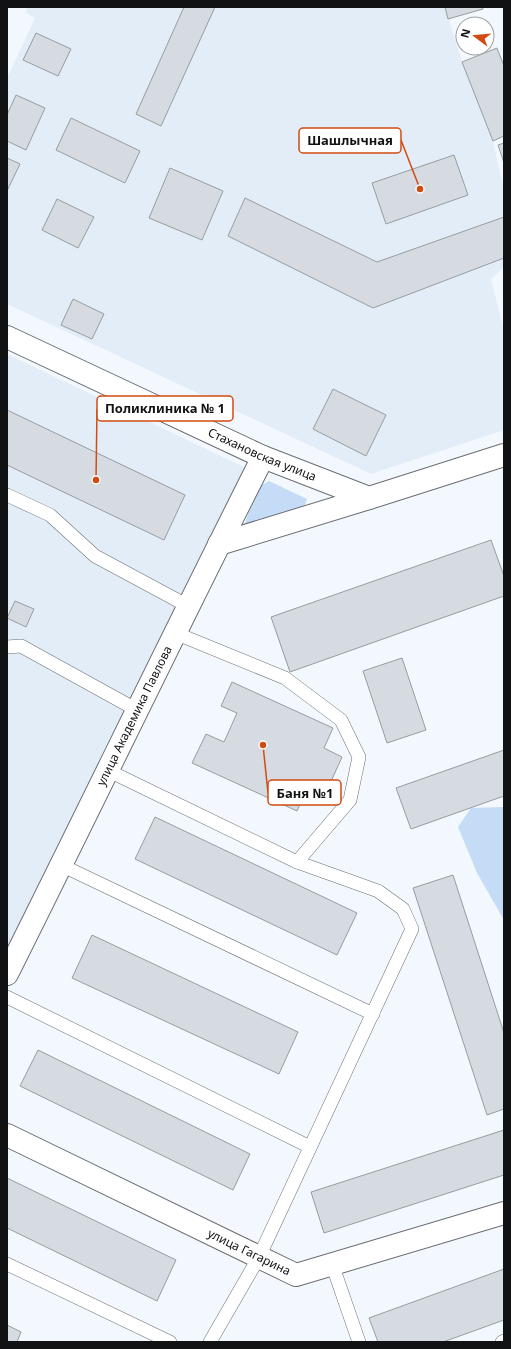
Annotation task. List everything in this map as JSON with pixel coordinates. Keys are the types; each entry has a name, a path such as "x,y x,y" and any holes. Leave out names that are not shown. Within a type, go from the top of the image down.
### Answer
{"street":[{"name":"Стахановская улица","path":"7,337 263,457 369,498"},
{"path":"218,544 504,456"},
{"name":"улица Академика Павлова","path":"7,974 109,771 218,544 263,457"},
{"name":"улица Гагарина","path":"7,1135 296,1275 504,1213"}],"lane":[{"path":"7,495 50,515 95,556 188,606"},
{"path":"175,633 285,678 341,720 359,757 350,800 297,862"},
{"path":"7,647 22,646 138,710"},
{"path":"109,771 297,862 378,890 403,909 412,929 259,1257 210,1342"},
{"path":"61,865 373,1014"},
{"path":"7,997 310,1147"},
{"path":"7,1264 170,1342"},
{"path":"332,1264 359,1342"}],"shaded area":[{"path":"27,7 445,7 455,39 455,56 460,56 493,141 504,191 504,267 491,279 504,330 504,430 371,474 7,304 7,78 35,18 26,13"},
{"path":"7,354 246,468 7,951"},
{"path":"269,481 307,499 302,513 255,526 245,524 256,488"},
{"path":"504,807 504,920 477,873 458,827 471,808"}],"building":[{"path":"184,7 215,7 161,126 136,114"},
{"path":"445,7 482,7 483,9 455,16 448,19"},
{"path":"36,33 71,49 58,76 23,60"},
{"path":"497,48 504,66 504,136 493,141 462,62 477,56 495,56 495,49"},
{"path":"16,95 45,108 26,150 7,141 7,115"},
{"path":"71,118 140,151 125,183 56,150"},
{"path":"504,143 504,163 498,145"},
{"path":"454,155 468,195 386,224 372,183"},
{"path":"7,158 20,164 7,191"},
{"path":"170,168 223,191 202,240 149,218"},
{"path":"245,198 377,262 504,217 504,258 373,308 228,236"},
{"path":"57,199 94,217 78,248 42,230"},
{"path":"73,299 104,314 92,339 61,325"},
{"path":"333,389 386,415 366,456 313,429"},
{"path":"7,410 185,495 164,540 7,465"},
{"path":"491,540 504,576 504,596 290,672 271,617"},
{"path":"15,601 34,609 26,627 7,618"},
{"path":"402,658 426,730 387,743 363,671"},
{"path":"232,682 333,728 324,748 342,757 324,797 307,789 297,811 192,763 206,734 224,742 237,713 221,706"},
{"path":"504,750 504,796 411,829 396,788"},
{"path":"155,817 357,913 337,955 135,859"},
{"path":"453,875 504,1033 504,1109 487,1115 413,888"},
{"path":"92,935 298,1032 279,1074 72,978"},
{"path":"38,1050 250,1154 233,1190 20,1086"},
{"path":"504,1130 504,1175 324,1233 311,1192"},
{"path":"7,1178 176,1260 157,1301 7,1228"},
{"path":"504,1269 504,1320 443,1342 378,1342 369,1318"},
{"path":"7,1325 21,1332 17,1342 7,1342"}],"place":[{"name":"Шашлычная","path":"420,189"},
{"name":"Поликлиника № 1","path":"96,480"},
{"name":"Баня №1","path":"263,745"}]}
